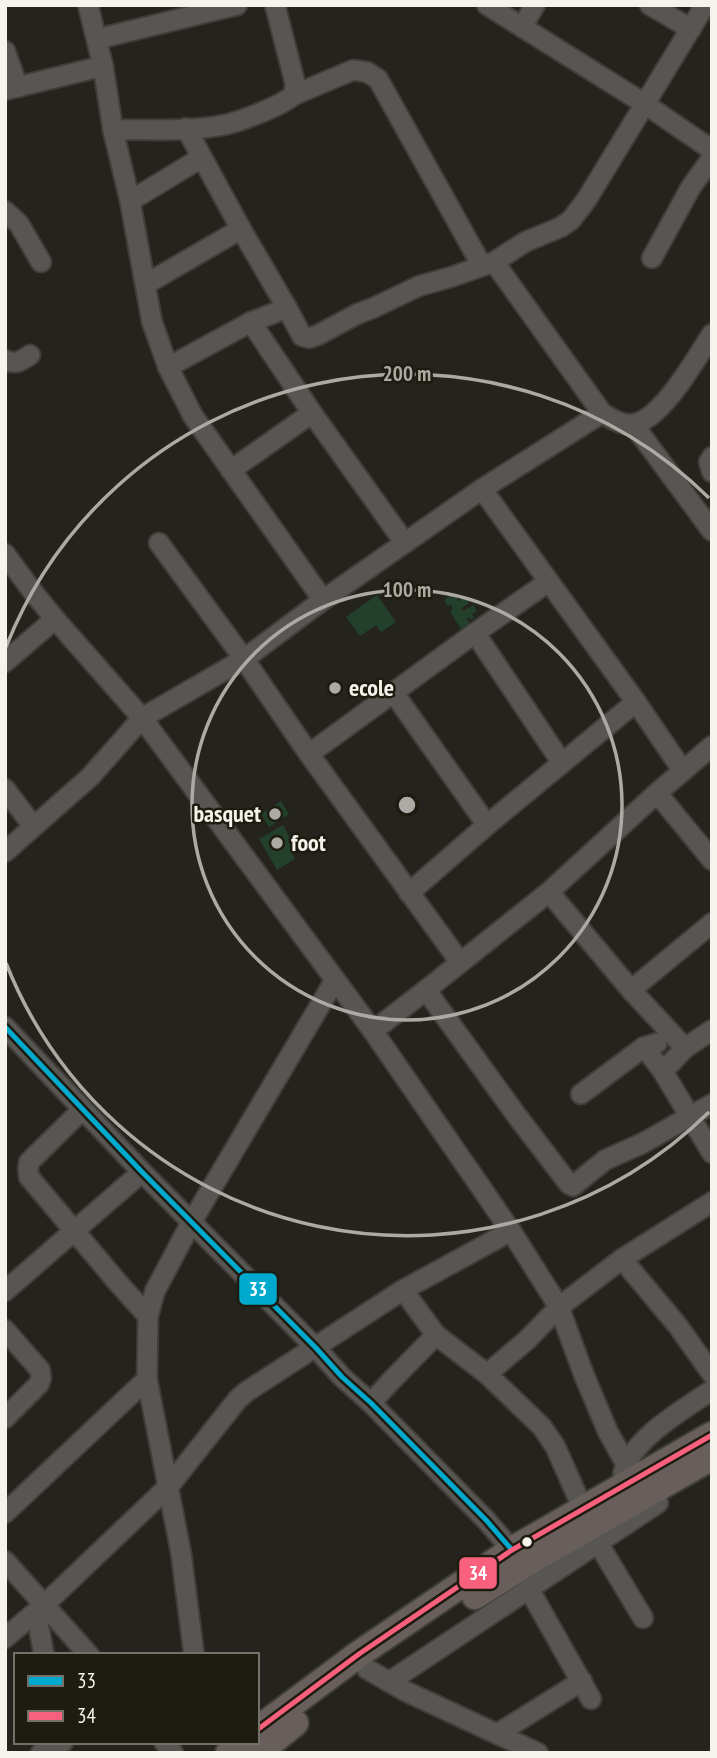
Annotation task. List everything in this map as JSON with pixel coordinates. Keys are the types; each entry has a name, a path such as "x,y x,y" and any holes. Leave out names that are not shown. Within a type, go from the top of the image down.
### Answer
{"highway":[{"path":"259,1729 359,1654 512,1550 583,1509 623,1476 712,1435"},
{"path":"258,1753 323,1701 378,1676 461,1604 537,1557 712,1457"}],"street":[{"path":"88,5 103,66 113,130 130,201 152,321 168,367 192,416 323,600"},
{"path":"97,39 237,5"},
{"path":"275,5 295,83 294,95"},
{"path":"487,5 645,104 712,150"},
{"path":"522,27 535,5"},
{"path":"650,5 691,29"},
{"path":"186,128 302,336 309,338 406,291 488,264 525,242 550,233 571,220 587,199 705,5"},
{"path":"5,51 11,89 103,66"},
{"path":"113,130 219,126 275,107 294,95 353,70 367,72 378,79 488,264 602,413 615,421 633,424 650,416 669,398 712,334"},
{"path":"130,201 201,158"},
{"path":"652,258 691,187 712,158"},
{"path":"5,211 19,224 41,262"},
{"path":"146,284 241,229"},
{"path":"168,367 251,322 287,308"},
{"path":"251,322 405,543"},
{"path":"5,360 11,363 19,362 30,355"},
{"path":"231,470 312,413"},
{"path":"5,852 90,777 142,718 244,659 482,489 602,413"},
{"path":"633,424 712,531"},
{"path":"712,457 709,462 712,472"},
{"path":"482,489 683,771"},
{"path":"159,543 460,962"},
{"path":"5,554 33,593 142,718 373,1031 511,1231 559,1307 623,1476"},
{"path":"309,754 548,582"},
{"path":"5,662 55,619"},
{"path":"475,633 562,763"},
{"path":"393,692 487,825"},
{"path":"409,893 636,702"},
{"path":"373,1031 549,892 712,746"},
{"path":"5,789 33,826"},
{"path":"657,793 712,860"},
{"path":"549,892 631,990 680,1043"},
{"path":"631,990 712,923"},
{"path":"194,1653 181,1553 147,1379 148,1315 155,1291 191,1223 335,980"},
{"path":"426,990 517,1116 573,1186 606,1160 628,1151 712,1104"},
{"path":"5,1027 191,1223 486,1520 512,1550"},
{"path":"580,1094 644,1047 680,1043 712,1030"},
{"path":"662,1070 671,1063 680,1043"},
{"path":"644,1047 662,1070 712,1153"},
{"path":"82,1110 29,1162 29,1177 148,1315"},
{"path":"5,1291 142,1172"},
{"path":"487,1374 527,1340 559,1307 622,1259 712,1202"},
{"path":"5,1638 169,1486 246,1392 403,1290 511,1231"},
{"path":"622,1259 678,1326 712,1374"},
{"path":"403,1290 436,1335 487,1374 542,1427 555,1446 583,1509"},
{"path":"5,1330 40,1370 41,1378 39,1384 5,1418"},
{"path":"371,1403 436,1335"},
{"path":"5,1513 147,1379"},
{"path":"623,1476 649,1435 669,1418 712,1390"},
{"path":"378,1676 529,1589 657,1503"},
{"path":"598,1543 643,1618"},
{"path":"5,1561 40,1608 87,1653"},
{"path":"497,1734 587,1690 529,1589"},
{"path":"40,1608 44,1653"},
{"path":"378,1676 538,1753"},
{"path":"41,1753 62,1745"}],"green space":[{"path":"454,593 458,601 466,597 469,603 462,608 463,611 473,605 477,611 472,614 474,618 467,619 471,626 462,631 450,611 453,609 451,604 448,606 444,600"},
{"path":"377,595 396,622 381,632 376,625 360,636 346,617"},
{"name":"basquet","path":"281,801 289,814 269,827 261,814"},
{"name":"foot","path":"283,825 295,848 291,851 295,859 277,870 259,839"}],"transit line":[{"name":"33","path":"5,1027 142,1172 486,1520 512,1550"},
{"name":"34","path":"259,1729 359,1654 512,1550 712,1435"}],"place":[{"name":"ecole","path":"335,688"},
{"name":"basquet","path":"275,814"},
{"name":"foot","path":"277,843"}]}
